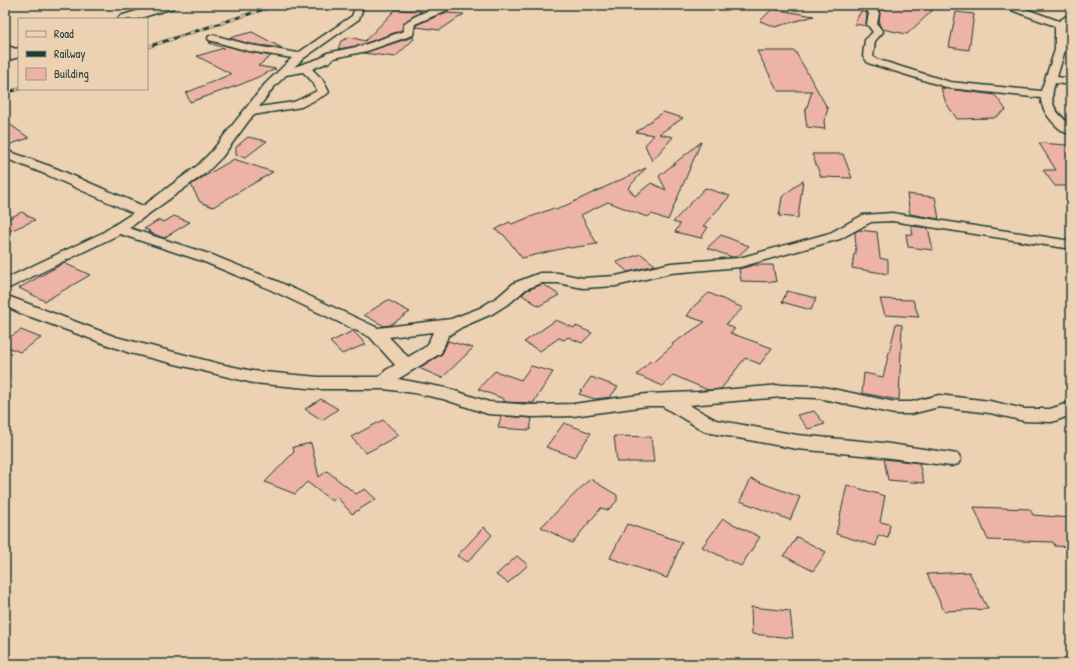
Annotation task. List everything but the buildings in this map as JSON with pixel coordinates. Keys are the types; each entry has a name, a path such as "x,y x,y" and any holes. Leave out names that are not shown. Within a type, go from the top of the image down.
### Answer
{"main road":[{"path":"127,18 169,5"}],"street":[{"path":"133,5 149,11"},
{"path":"5,285 89,245 118,229 144,212 202,169 217,154 248,112 282,73 302,62 356,17 359,7 362,5"},
{"path":"866,5 874,13 872,24 878,32 870,40 868,56 872,61 949,85 1045,95"},
{"path":"1006,5 1060,25"},
{"path":"213,38 302,62 323,61 331,55 363,49 409,33 412,22 449,6"},
{"path":"1071,16 1060,25 1058,33 1060,49 1045,95 1049,110 1060,122 1071,130"},
{"path":"248,112 296,106 323,92 318,81 302,62"},
{"path":"1050,79 1071,82"},
{"path":"5,154 50,171 144,212"},
{"path":"384,383 392,374 435,349 440,333 456,323 486,312 505,299 520,286 540,278 558,278 583,283 616,281 671,268 740,262 801,244 835,236 868,218 892,217 1071,245"},
{"path":"118,229 207,258 273,285 376,333 406,366"},
{"path":"5,300 26,310 116,343 220,370 253,377 318,382 384,383 414,387 446,394 488,408 533,411 573,410 647,400 698,398 782,391 818,392 895,408 911,408 939,401 990,407 1024,415 1052,416 1071,408"},
{"path":"376,333 456,323"},
{"path":"665,399 711,426 797,442 883,450 951,459"}],"railway":[{"path":"148,47 277,5"},
{"path":"5,93 18,89"}]}
